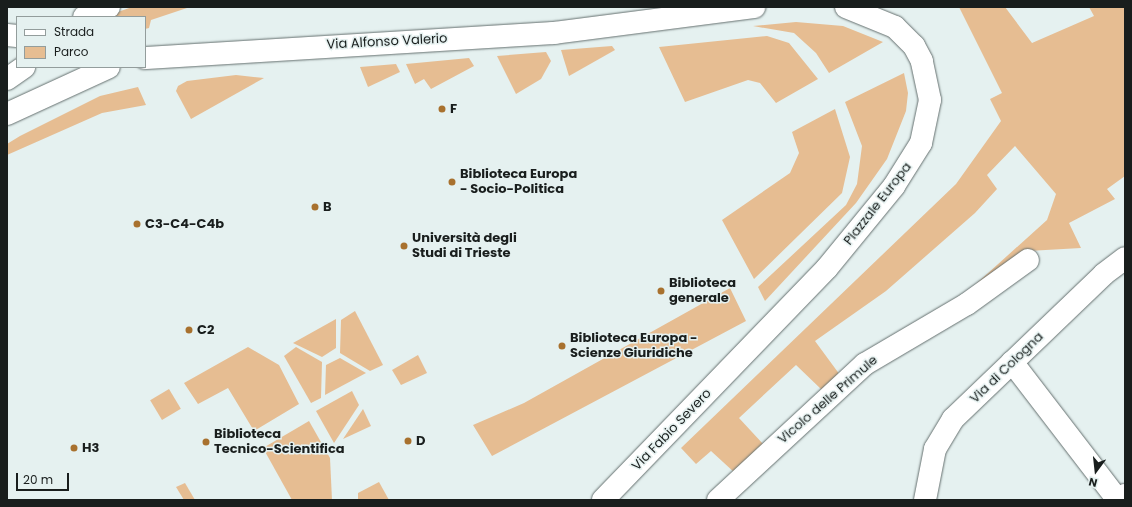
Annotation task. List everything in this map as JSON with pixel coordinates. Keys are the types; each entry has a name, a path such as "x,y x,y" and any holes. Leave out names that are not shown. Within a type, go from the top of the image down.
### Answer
{"main road":[{"path":"86,16 109,7"},
{"name":"Via Alfonso Valerio","path":"146,58 554,33 754,7"},
{"name":"Piazzale Europa","path":"740,360 883,201 912,159 926,129 930,85 914,46 889,24 846,7"},
{"path":"7,79 23,68"},
{"path":"7,114 107,68"},
{"name":"Via di Cologna","path":"925,500 928,471 942,434 1012,362 1125,258"},
{"name":"Vicolo delle Primule","path":"718,500 865,364 967,304 1028,260"},
{"name":"Via Fabio Severo","path":"603,500 740,360"},
{"path":"1012,362 1119,498"}],"green space":[{"path":"132,7 190,7 151,20 149,28 146,29 146,16 107,16"},
{"path":"959,7 1005,7 1032,43 1094,16 1089,7 1125,7 1125,176 1107,189 1115,199 1069,223 1081,248 1028,251 957,301 1047,220 1056,194 1015,146 987,175 997,189 975,213 886,291 815,341 840,375 822,390 796,365 739,418 764,445 735,473 711,451 696,464 681,448 956,184 1001,121 990,99 1002,93"},
{"path":"796,22 843,26 883,42 829,73 816,53 794,33 753,26"},
{"path":"767,36 789,43 818,79 776,103 760,83 748,80 685,102 659,47"},
{"path":"612,46 615,50 569,76 561,50"},
{"path":"546,52 551,61 541,79 516,94 497,56"},
{"path":"469,58 474,66 431,89 424,79 415,84 406,64"},
{"path":"396,64 400,72 368,87 360,67"},
{"path":"904,73 908,93 906,111 887,159 856,203 765,301 758,287 846,205 857,184 862,146 845,102"},
{"path":"236,75 264,78 191,119 176,91 178,86 187,81"},
{"path":"138,87 146,105 102,113 7,155 7,144 20,136 100,96"},
{"path":"835,109 850,157 842,193 754,279 722,220 790,173 799,153 792,132"},
{"path":"730,288 746,321 492,456 473,425 524,403"},
{"path":"355,311 383,365 370,371 340,353 341,320"},
{"path":"336,319 336,348 322,357 293,343"},
{"path":"248,347 279,365 299,404 254,431 228,388 198,404 184,383"},
{"path":"296,347 322,362 321,398 311,403 284,356"},
{"path":"418,355 427,373 401,385 392,370"},
{"path":"340,358 366,373 325,395 326,365"},
{"path":"169,389 181,409 162,420 150,400"},
{"path":"352,391 359,405 334,443 316,411"},
{"path":"363,409 371,426 343,439"},
{"path":"309,421 330,458 332,500 292,500 263,448"},
{"path":"379,482 389,500 358,500 358,493"},
{"path":"185,483 195,500 184,500 176,487"}],"place":[{"name":"F","path":"442,109"},
{"name":"Biblioteca Europa - Socio-Politica","path":"452,182"},
{"name":"B","path":"315,207"},
{"name":"C3-C4-C4b","path":"137,224"},
{"name":"Università degli Studi di Trieste","path":"404,246"},
{"name":"Biblioteca generale","path":"661,291"},
{"name":"C2","path":"189,330"},
{"name":"Biblioteca Europa - Scienze Giuridiche","path":"562,346"},
{"name":"D","path":"408,441"},
{"name":"Biblioteca Tecnico-Scientifica","path":"206,442"},
{"name":"H3","path":"74,448"}]}
